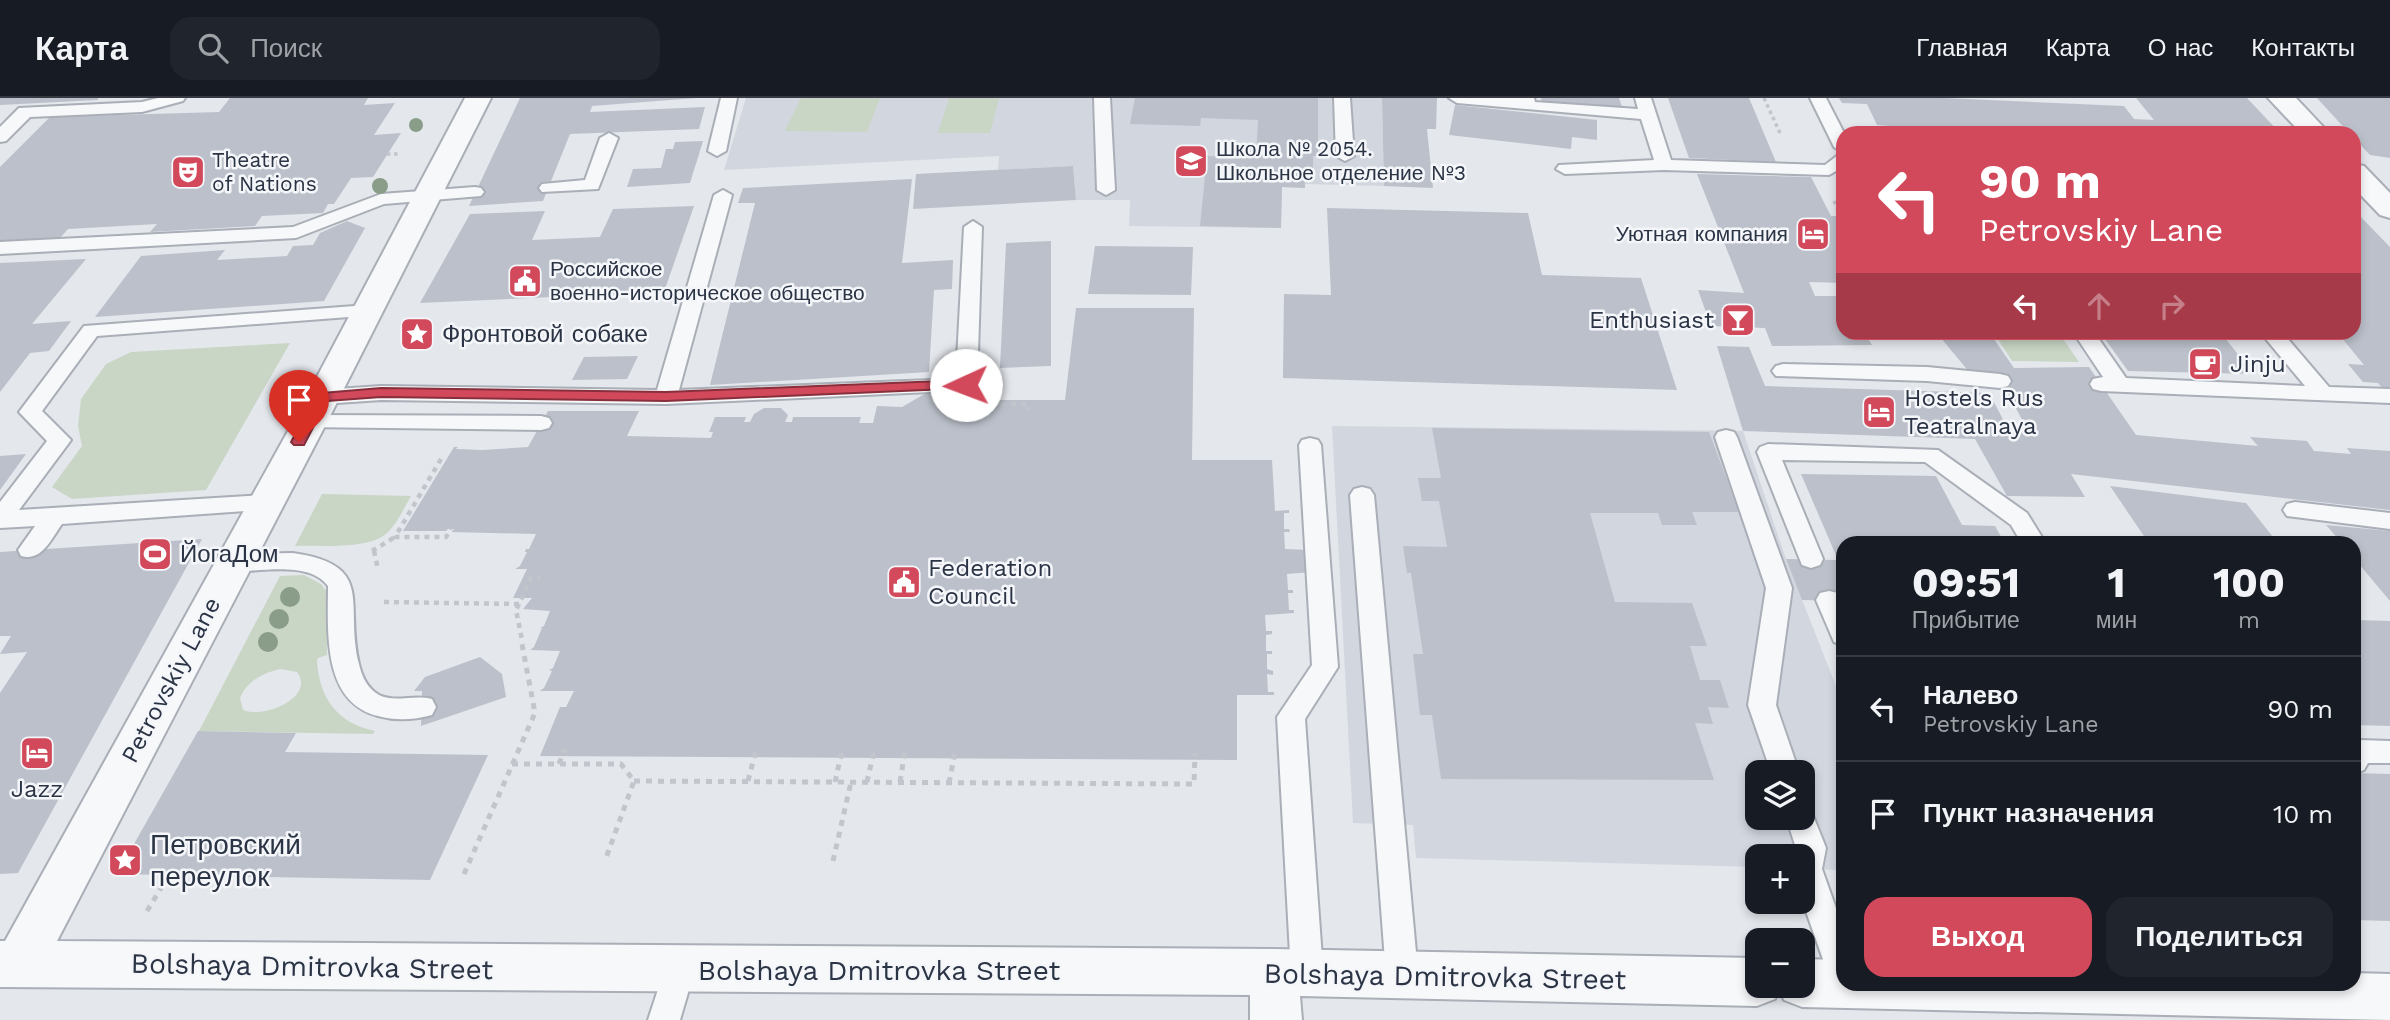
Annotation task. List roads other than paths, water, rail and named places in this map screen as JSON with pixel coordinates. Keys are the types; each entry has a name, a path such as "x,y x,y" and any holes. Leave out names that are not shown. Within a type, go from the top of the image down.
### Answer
{"street":[{"name":"Petrovskiy Lane","path":"10,964 234,563 478,98"},
{"path":"2281,98 2309,126"},
{"path":"2361,179 2390,209"},
{"name":"Bolshaya Dmitrovka Street","path":"10,964 1290,972 1745,982"},
{"path":"1276,1020 1290,972"},
{"path":"1815,983 1836,984"},
{"path":"1968,991 2248,1007 2356,993"}],"lane":[{"path":"0,113 142,107 177,98"},
{"path":"717,150 729,98"},
{"path":"1102,98 1106,190"},
{"path":"1342,98 1345,156"},
{"path":"1457,98 1645,107 1664,165"},
{"path":"1818,98 1836,133"},
{"path":"0,137 26,112"},
{"path":"548,188 592,185 609,138"},
{"path":"1565,169 1664,165 1829,170 1836,164"},
{"path":"0,248 296,232 381,199 475,192"},
{"path":"666,397 723,195"},
{"path":"316,409 381,393 666,397 966,385 974,227"},
{"path":"0,519 60,440 30,412 91,330 368,311"},
{"path":"2087,340 2111,385 2390,396"},
{"path":"2277,340 2323,393"},
{"path":"1783,371 1927,374 2000,381"},
{"path":"316,409 463,422 541,423"},
{"path":"1727,437 1779,588 1762,705 1781,760"},
{"path":"1290,972 1292,717 1325,667 1310,445"},
{"path":"1811,559 1768,452 1930,455 2019,519 2029,536"},
{"path":"1362,495 1402,974"},
{"path":"0,519 266,503"},
{"path":"2295,510 2390,520"},
{"path":"30,551 55,517"},
{"path":"234,563 302,564 327,569 336,576 341,585 342,663 348,680 361,695 377,705 403,709 422,707"},
{"path":"1829,600 1836,618"},
{"path":"2361,751 2390,752"},
{"path":"1805,830 1811,848 1807,869 1836,954"},
{"path":"664,1020 679,970"}],"place":[{"name":"Школа № 2054. Школьное отделение №3","path":"1191,161"},
{"name":"Theatre of Nations","path":"188,172"},
{"name":"Уютная компания","path":"1813,234"},
{"name":"Российское военно-историческое общество","path":"525,281"},
{"name":"Enthusiast","path":"1738,320"},
{"name":"Фронтовой собаке","path":"417,334"},
{"name":"Jinju","path":"2205,364"},
{"name":"Hostels Rus Teatralnaya","path":"1879,412"},
{"name":"ЙогаДом","path":"155,554"},
{"name":"Federation Council","path":"904,582"},
{"name":"Jazz","path":"37,753"},
{"name":"Петровский переулок","path":"125,860"}]}
